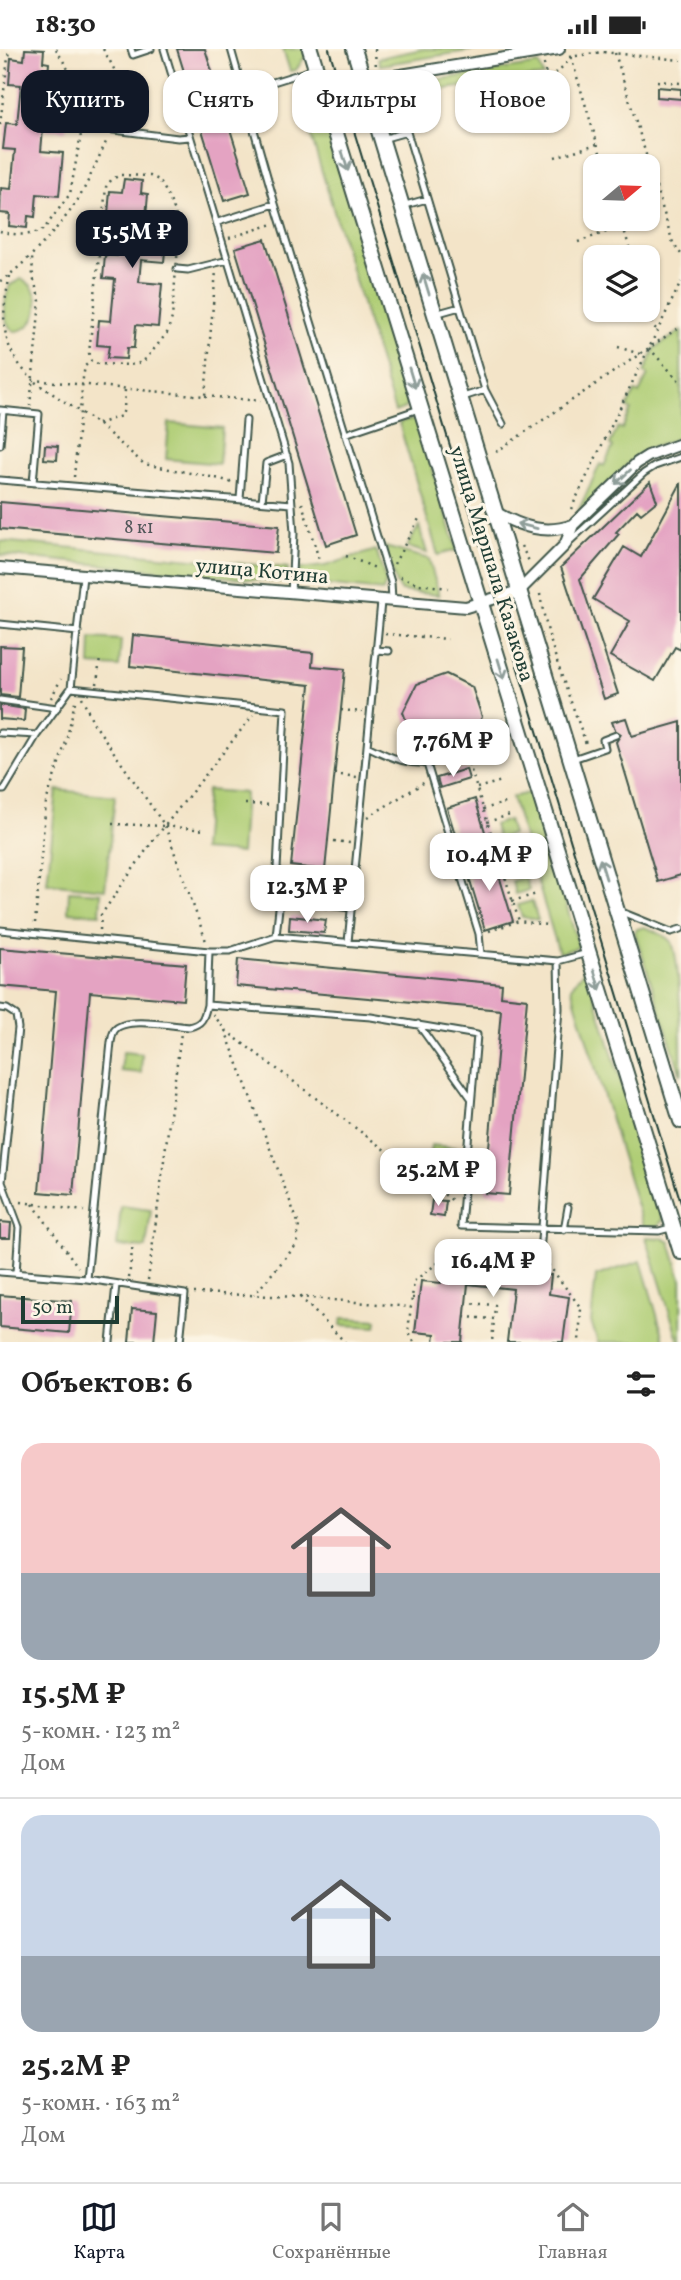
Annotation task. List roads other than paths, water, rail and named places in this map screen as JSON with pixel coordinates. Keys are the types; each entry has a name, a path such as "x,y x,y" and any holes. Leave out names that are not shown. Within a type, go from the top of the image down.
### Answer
{"main road":[{"name":"улица Маршала Казакова","path":"310,49 681,1252"},
{"name":"улица Маршала Казакова","path":"354,49 361,70"},
{"name":"улица Маршала Казакова","path":"380,133 570,760 680,1111"}],"street":[{"path":"431,70 559,49"},
{"path":"519,591 565,545 573,525 638,463 681,444"},
{"path":"495,512 514,523 530,528 561,529 573,525"},
{"name":"улица Котина","path":"0,568 449,608 481,604 519,591"}],"lane":[{"path":"131,49 133,54 151,49"},
{"path":"164,49 287,455 292,503 291,594"},
{"path":"231,49 238,70"},
{"path":"278,80 316,68"},
{"path":"382,139 407,132 485,390 503,424"},
{"path":"141,133 190,137"},
{"path":"256,133 393,592 386,602 378,633 348,942"},
{"path":"402,206 427,199"},
{"path":"218,222 275,204"},
{"path":"177,269 188,270 228,260"},
{"path":"435,314 460,307"},
{"path":"460,398 485,390"},
{"path":"345,434 421,408"},
{"path":"0,445 2,411 39,414 33,483"},
{"path":"240,499 246,420"},
{"path":"262,501 266,463 287,455"},
{"path":"565,545 644,473 681,457"},
{"path":"0,480 292,503"},
{"path":"0,790 4,790 37,735 71,688 83,576"},
{"path":"0,624 78,632"},
{"path":"376,650 389,651"},
{"path":"71,688 285,710 277,869 280,899 276,936"},
{"path":"0,700 57,708"},
{"path":"0,733 37,735"},
{"path":"570,760 605,748 603,740 616,735"},
{"path":"367,746 395,760 426,764 440,761"},
{"path":"426,764 479,934 481,954"},
{"path":"280,899 351,908"},
{"path":"616,910 671,932 681,929"},
{"path":"0,924 3,931 209,951 230,951 276,936 558,961 588,953"},
{"path":"87,1279 114,1031 131,1022 182,1027 198,1025 203,1020 207,1005 209,951"},
{"path":"540,1253 559,1009 558,961"},
{"path":"207,1005 371,1017 477,1035 461,1226 659,1231 673,1227"},
{"path":"0,1008 7,1009 16,1016 18,1028 2,1182 19,1227 16,1273"},
{"path":"418,1024 471,1098"},
{"path":"564,1230 568,1207"},
{"path":"0,1272 87,1279 185,1294 180,1342"},
{"path":"110,1342 116,1285"}],"tram line":[{"path":"329,49 681,1203"}]}
